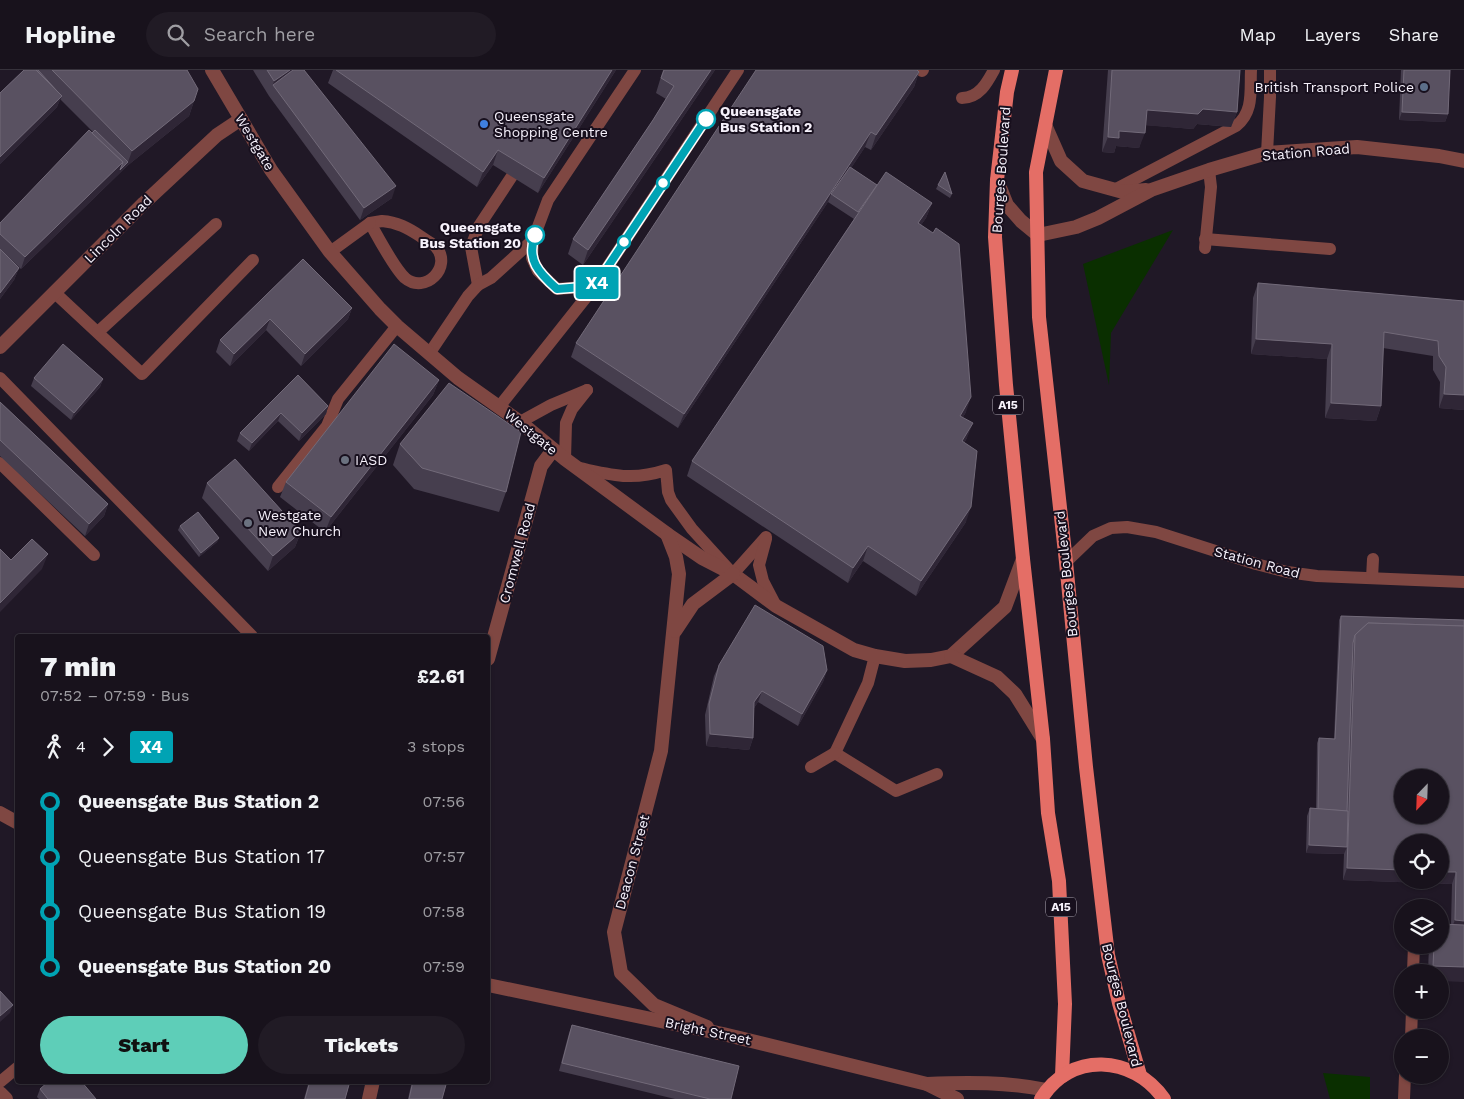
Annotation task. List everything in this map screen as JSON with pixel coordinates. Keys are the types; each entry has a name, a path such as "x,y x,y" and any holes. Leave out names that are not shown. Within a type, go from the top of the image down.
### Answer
{"main road":[{"name":"Bourges Boulevard","path":"1012,70 1007,92 997,180 995,236 1005,378 1043,739 1048,813 1059,881 1065,1004 1062,1076"},
{"name":"Bourges Boulevard","path":"1056,70 1036,172 1039,317 1086,767 1108,955 1119,1003 1140,1075"},
{"path":"1044,1095 1062,1076 1080,1068 1101,1064 1121,1066 1140,1075 1156,1088 1164,1099"}],"street":[{"name":"Westgate","path":"212,70 271,170 330,252 369,298 397,326 458,378 520,422 553,450 667,534 702,558 733,574 776,606 843,644 874,656 905,661 931,660 951,656"},
{"name":"Lincoln Road","path":"0,347 144,203 217,135 241,119"},
{"name":"Station Road","path":"1046,127 1061,161 1071,172 1083,180 1124,192 1151,190"},
{"name":"Station Road","path":"1038,236 1083,224 1151,190 1267,153 1357,147 1439,156 1464,161"},
{"path":"997,180 1006,205 1038,236"},
{"name":"Cromwell Road","path":"490,653 541,466 553,450"},
{"name":"Deacon Street","path":"667,534 676,557 679,574 661,751 614,932 621,973 654,1005 723,1034"},
{"path":"1023,559 1005,607 951,656 997,677 1015,694 1043,739"},
{"name":"Deacon Street","path":"674,631 693,604 733,574"},
{"path":"0,814 15,822"},
{"name":"Bright Street","path":"490,985 723,1034 927,1084 957,1099"},
{"name":"Bright Street","path":"927,1084 961,1082 1017,1084 1044,1095"},
{"path":"369,1099 373,1084"},
{"path":"0,1093 6,1099"}],"lane":[{"path":"595,286 557,289 538,271 532,258 533,240 548,200 635,70"},
{"path":"499,407 595,286 738,70"},
{"path":"962,98 975,94 983,88 994,70"},
{"path":"1114,190 1229,130 1244,120 1249,110 1251,70"},
{"path":"1267,153 1270,70"},
{"path":"1209,170 1211,187 1205,243 1330,249"},
{"path":"478,285 471,247 479,226 512,176"},
{"path":"330,252 370,223 382,221 396,222 436,248 441,260 438,274 426,282 412,282 406,279 370,223"},
{"path":"98,332 216,224"},
{"path":"429,354 468,296 478,285 491,278 533,240"},
{"path":"54,292 142,374 253,260"},
{"path":"278,487 327,426 338,399 397,326"},
{"path":"0,378 250,634"},
{"path":"520,422 539,411 587,390 572,409 566,422 565,459"},
{"path":"0,463 94,555"},
{"path":"579,468 621,477 648,476 666,470 668,492 671,500 692,529 733,574 766,537 759,565 762,580 776,606"},
{"name":"Station Road","path":"1066,562 1093,536 1112,528 1128,526 1156,532 1287,572 1317,576 1464,582"},
{"path":"1372,578 1373,559"},
{"path":"811,767 835,753 868,683 874,656"},
{"path":"835,753 896,791 937,774"},
{"path":"0,1082 15,1070"},
{"path":"1404,1099 1405,1084"}],"green space":[{"path":"1173,230 1111,333 1109,385 1083,264"},
{"path":"1323,1073 1370,1077 1370,1099 1330,1099"}],"building":[{"path":"24,70 36,70 62,96 0,157 0,93"},
{"path":"36,70 38,70 57,91"},
{"path":"52,70 187,70 198,89 194,101 132,151"},
{"path":"267,70 290,70 274,81"},
{"path":"293,70 304,70 396,186 364,208 273,85"},
{"name":"Queensgate Shopping Centre","path":"336,70 612,70 544,178 498,150 483,172"},
{"path":"664,70 711,70 588,250 573,239 674,86 661,78"},
{"path":"756,70 917,70 919,72 876,135 871,132 684,414 576,343"},
{"path":"1112,70 1240,70 1237,112 1203,109 1198,114 1147,110 1145,133 1119,131 1119,138 1108,137"},
{"name":"British Transport Police","path":"1404,70 1450,70 1448,114 1402,112"},
{"path":"89,130 123,162 25,257 0,234 0,223"},
{"path":"95,130 128,162 120,170 123,162 92,133"},
{"path":"850,167 877,185 858,212 831,194"},
{"path":"886,172 932,203 918,223 933,233 936,228 959,244 971,397 960,416 973,423 962,441 977,451 971,507 921,581 868,546 853,568 692,461"},
{"path":"945,172 952,194 938,185"},
{"path":"0,249 19,268 0,293"},
{"path":"303,259 352,308 305,354 270,319 234,354 220,340"},
{"path":"1258,283 1464,301 1464,395 1444,394 1446,367 1439,356 1438,341 1384,332 1381,406 1331,403 1332,344 1256,339"},
{"path":"63,344 103,379 74,413 34,378"},
{"name":"IASD","path":"394,344 439,380 331,517 286,482"},
{"path":"298,375 328,406 302,433 281,413 252,443 240,433"},
{"path":"449,383 521,432 506,492 422,468 400,444"},
{"path":"0,402 108,504 89,524 0,440"},
{"path":"235,459 301,532 273,556 207,483"},
{"path":"198,512 219,538 201,553 180,526"},
{"path":"32,539 48,554 0,603 0,549 11,560"},
{"path":"755,605 823,646 827,670 802,714 762,691 754,702 753,738 710,734 709,704 719,665"},
{"path":"1341,616 1464,620 1464,626 1368,623 1355,635 1353,643 1347,811 1318,809 1319,738 1335,739"},
{"path":"1368,623 1464,626 1464,921 1455,920 1456,872 1449,872 1449,834 1394,834 1394,870 1347,868 1355,635"},
{"path":"1310,808 1348,811 1347,847 1309,845"},
{"path":"1449,924 1464,925 1464,967 1449,967 1449,964 1433,964 1434,954 1449,954"},
{"path":"0,991 13,1005 0,1016"},
{"path":"572,1025 739,1066 731,1099 710,1099 562,1063"},
{"path":"46,1084 84,1084 96,1099 48,1099 40,1089"},
{"path":"309,1084 349,1084 345,1099 305,1099"},
{"path":"412,1084 446,1084 442,1099 409,1099"}],"bus line":[{"name":"X4","path":"535,235 532,258 538,271 557,289 595,286 706,119"}],"place":[{"name":"British Transport Police","path":"1424,87"},
{"name":"Queensgate Bus Station 2","path":"706,119"},
{"name":"Queensgate Shopping Centre","path":"484,124"},
{"name":"Queensgate Bus Station 20","path":"535,235"},
{"name":"IASD","path":"345,460"},
{"name":"Westgate New Church","path":"248,523"}]}
